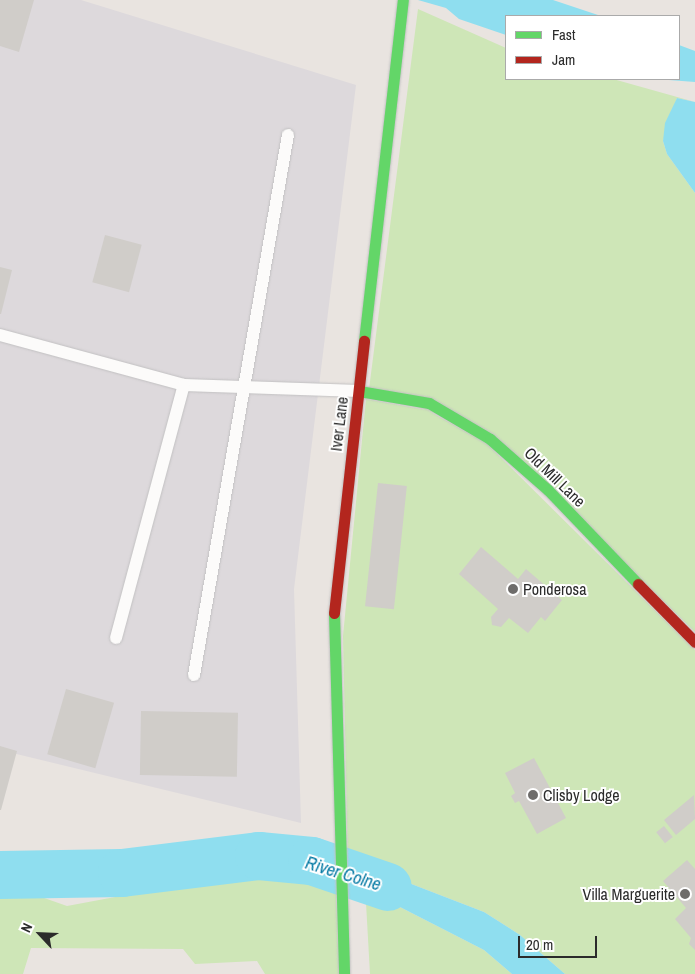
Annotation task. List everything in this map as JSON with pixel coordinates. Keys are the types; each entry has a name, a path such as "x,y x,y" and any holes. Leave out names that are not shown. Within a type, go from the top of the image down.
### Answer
{"main road":[{"name":"Iver Lane","path":"344,974 338,842 334,596 359,392 402,5"},
{"name":"Old Mill Lane","path":"359,392 429,403 490,439 548,490 695,642"}],"lane":[{"path":"194,675 288,135"},
{"path":"0,335 184,385 244,389 359,392"},
{"path":"116,638 184,385"}],"shaded area":[{"path":"0,0 81,0 356,85 294,589 301,823 0,750"}],"green space":[{"path":"418,9 505,48 505,80 617,80 695,102 677,98 663,141 667,154 695,193 695,632 493,435 369,389"},
{"path":"366,399 427,410 486,443 695,650 695,974 565,974 520,935 484,912 401,880 348,865 343,636"},
{"path":"255,867 324,876 336,890 339,974 265,974 257,961 195,964 183,949 31,948 23,974 0,974 0,897 30,893 67,906 174,886"},
{"path":"366,903 398,906 484,950 512,974 370,974"}],"water":[{"path":"418,0 553,0 598,15 505,15 505,35 459,19 446,8"},
{"path":"680,45 695,51 695,82 669,80 680,80"},
{"path":"677,98 695,102 695,193 667,154 663,141 665,123"},
{"path":"348,865 401,880 484,912 520,935 565,974 512,974 484,950 398,906 366,903 347,896"}],"building":[{"path":"0,0 34,0 19,52 0,46"},
{"path":"105,235 142,245 129,292 92,282"},
{"path":"0,267 12,270 1,314 0,314"},
{"path":"378,483 407,486 394,609 365,606"},
{"name":"Ponderosa","path":"481,547 518,579 526,569 562,600 545,621 541,617 528,633 509,618 501,627 492,625 491,617 498,609 459,574"},
{"path":"66,689 114,703 95,768 47,754"},
{"path":"141,711 238,713 237,777 140,775"},
{"path":"0,746 17,751 1,810 0,810"},
{"name":"Clisby Lodge","path":"534,758 566,818 537,834 519,801 515,803 511,796 515,793 505,773"},
{"path":"694,795 695,819 676,835 664,820"},
{"path":"664,826 673,837 665,843 656,832"},
{"name":"Villa Marguerite","path":"687,860 695,869 695,950 689,944 691,938 675,919 686,908 663,881"}],"waterway":[{"name":"River Colne","path":"0,875 122,873 259,856 312,861 388,887"}],"traffic: fast":[{"path":"364,341 403,0"},
{"path":"359,391 429,403 490,439 548,490 638,584"},
{"path":"334,613 344,974"}],"traffic: jam":[{"path":"334,613 364,341"},
{"path":"638,584 695,642"}],"place":[{"name":"Ponderosa","path":"513,589"},
{"name":"Clisby Lodge","path":"533,795"},
{"name":"Villa Marguerite","path":"685,894"}]}
